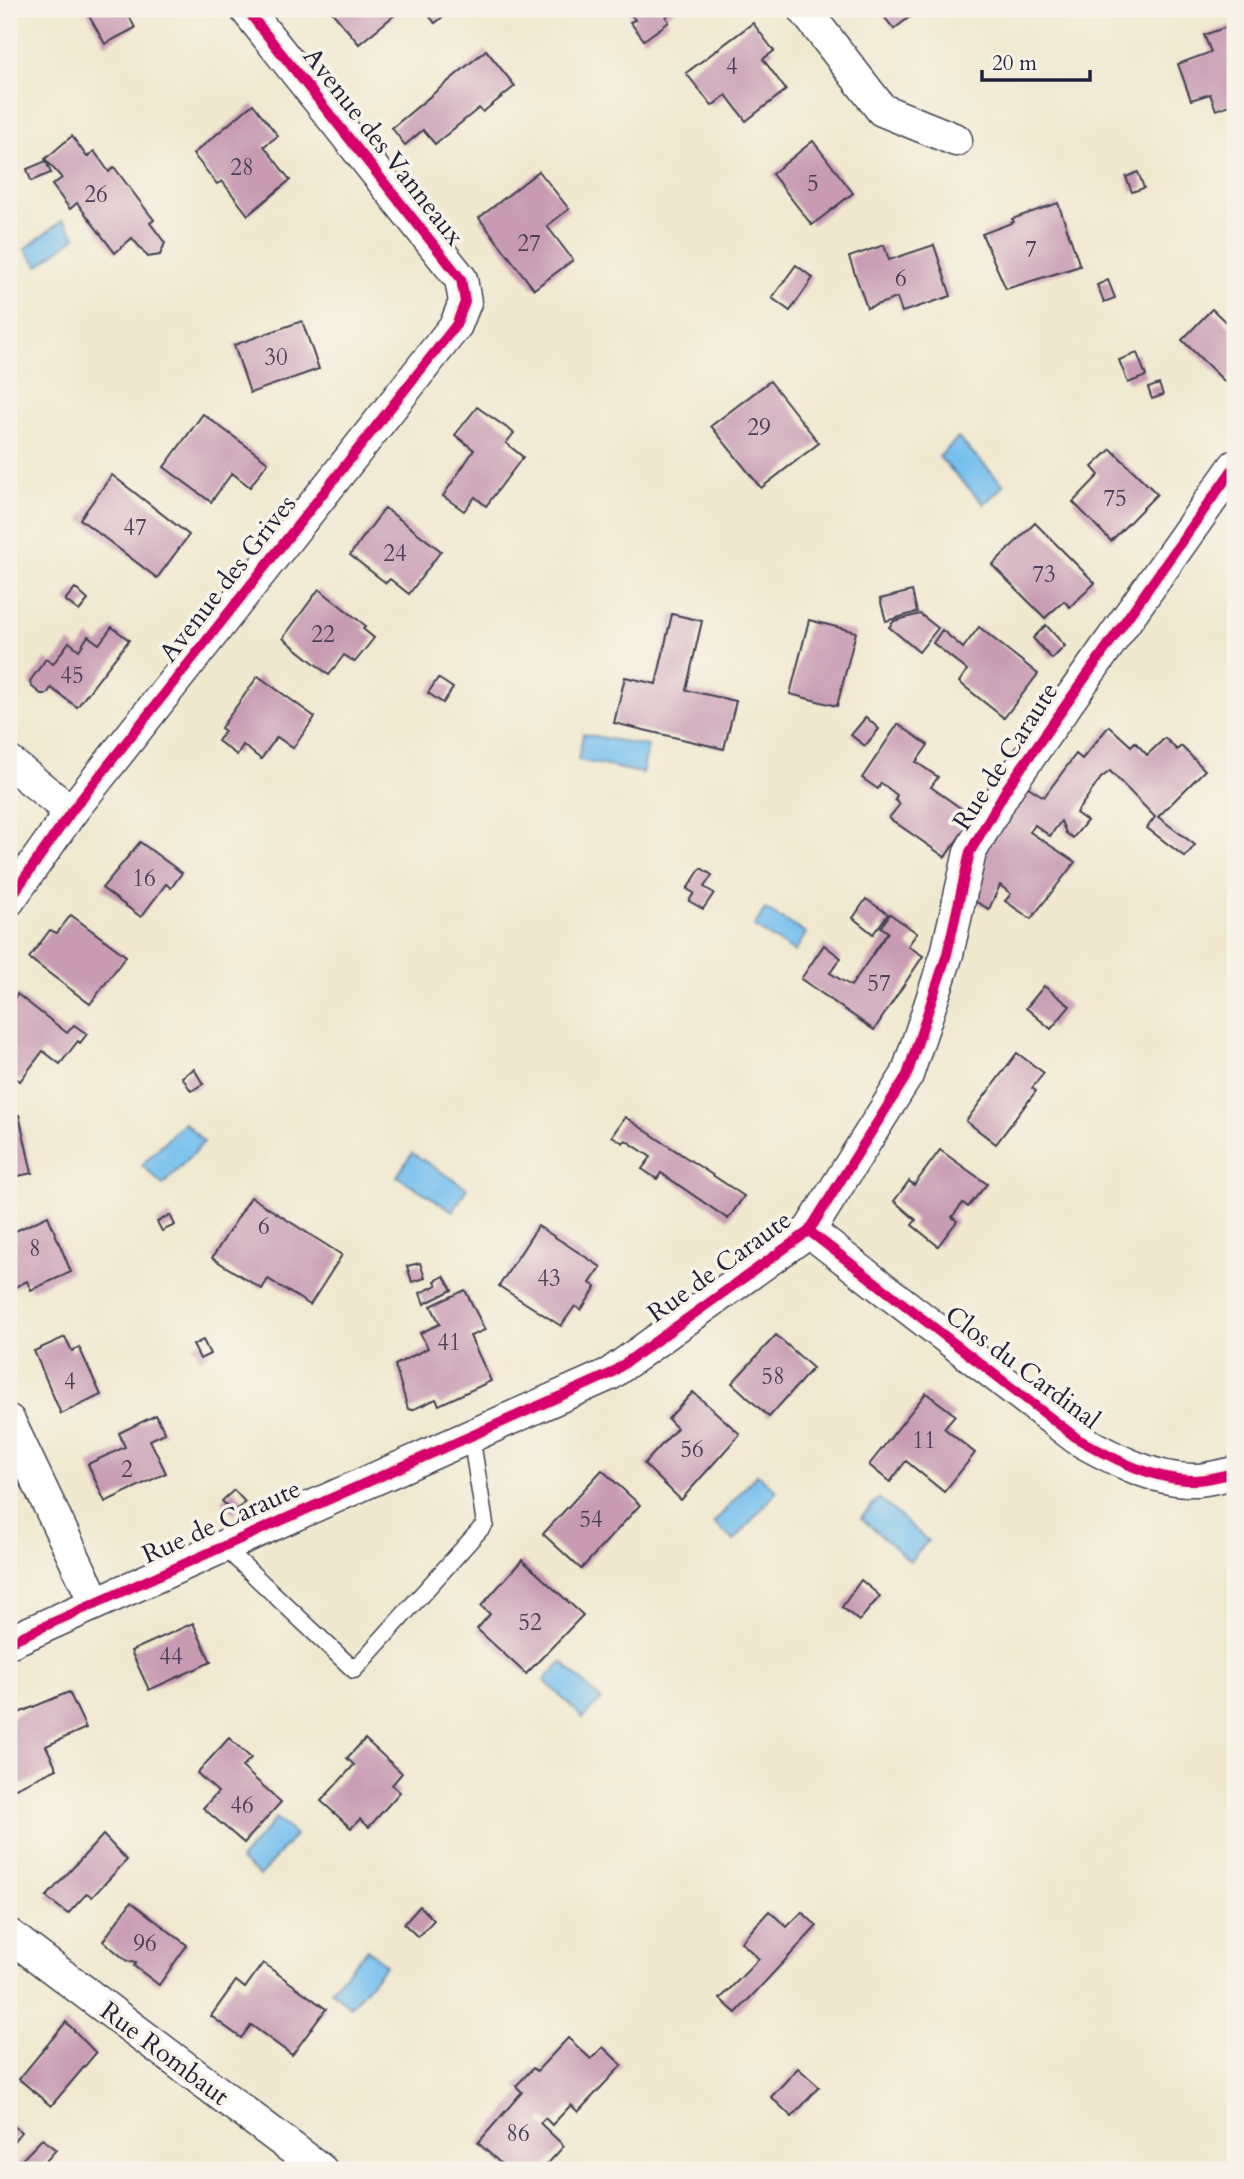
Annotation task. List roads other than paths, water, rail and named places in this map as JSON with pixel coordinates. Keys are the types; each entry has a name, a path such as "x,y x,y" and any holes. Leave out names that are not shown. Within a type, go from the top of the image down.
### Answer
{"street":[{"name":"Avenue des Vanneaux","path":"246,9 461,279"},
{"path":"804,9 882,110 956,140"},
{"name":"Avenue des Grives","path":"9,900 71,812 456,325 465,302 461,279"},
{"name":"Rue de Caraute","path":"9,1642 610,1374 809,1231 907,1076 947,954 970,852 1007,788 1235,466"},
{"path":"9,762 71,812"},
{"name":"Clos du Cardinal","path":"809,1231 1078,1439 1112,1459 1156,1473 1195,1480 1235,1474"},
{"path":"9,1421 95,1602"},
{"name":"Rue Rombaut","path":"9,1935 321,2170"}],"lane":[{"path":"222,1545 354,1670 485,1524 471,1435"}],"water":[{"path":"63,220 76,237 38,266 25,249"},
{"path":"958,438 1004,485 984,504 939,457"},
{"path":"583,734 648,746 642,773 578,760"},
{"path":"765,909 806,933 795,952 754,927"},
{"path":"184,1122 204,1142 163,1185 142,1165"},
{"path":"412,1153 467,1188 453,1211 397,1176"},
{"path":"757,1474 777,1491 734,1541 714,1523"},
{"path":"879,1498 928,1541 910,1561 861,1518"},
{"path":"562,1662 601,1700 583,1718 544,1680"},
{"path":"276,1818 295,1835 260,1876 240,1860"},
{"path":"367,1949 386,1965 350,2007 331,1990"}]}
